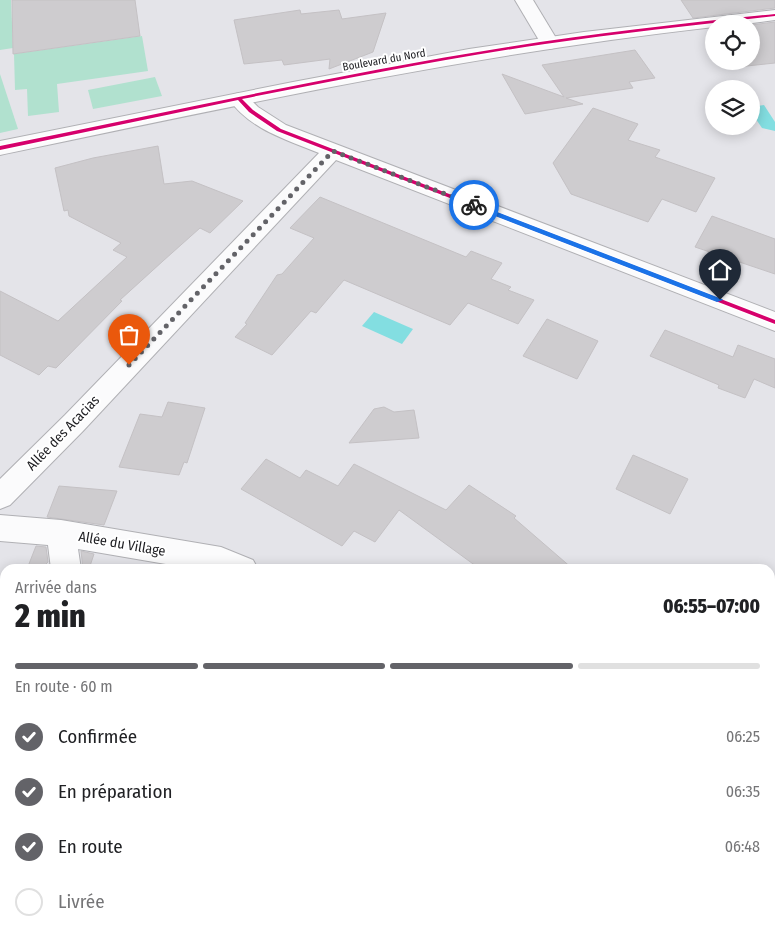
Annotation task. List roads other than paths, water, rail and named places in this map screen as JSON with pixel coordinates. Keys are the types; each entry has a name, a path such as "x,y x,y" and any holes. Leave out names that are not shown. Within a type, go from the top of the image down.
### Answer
{"street":[{"path":"524,0 550,43"},
{"name":"Boulevard du Nord","path":"0,148 471,54 654,28 775,15"},
{"path":"239,99 251,111 279,130 775,322"},
{"name":"Allée des Acacias","path":"0,497 74,423 333,151"},
{"name":"Allée du Village","path":"0,528 61,533 221,560 231,564"},
{"path":"61,533 65,564"}],"water":[{"path":"764,105 775,122 775,131 762,128 760,125 760,106"},
{"path":"374,312 413,329 402,344 362,326"}]}
